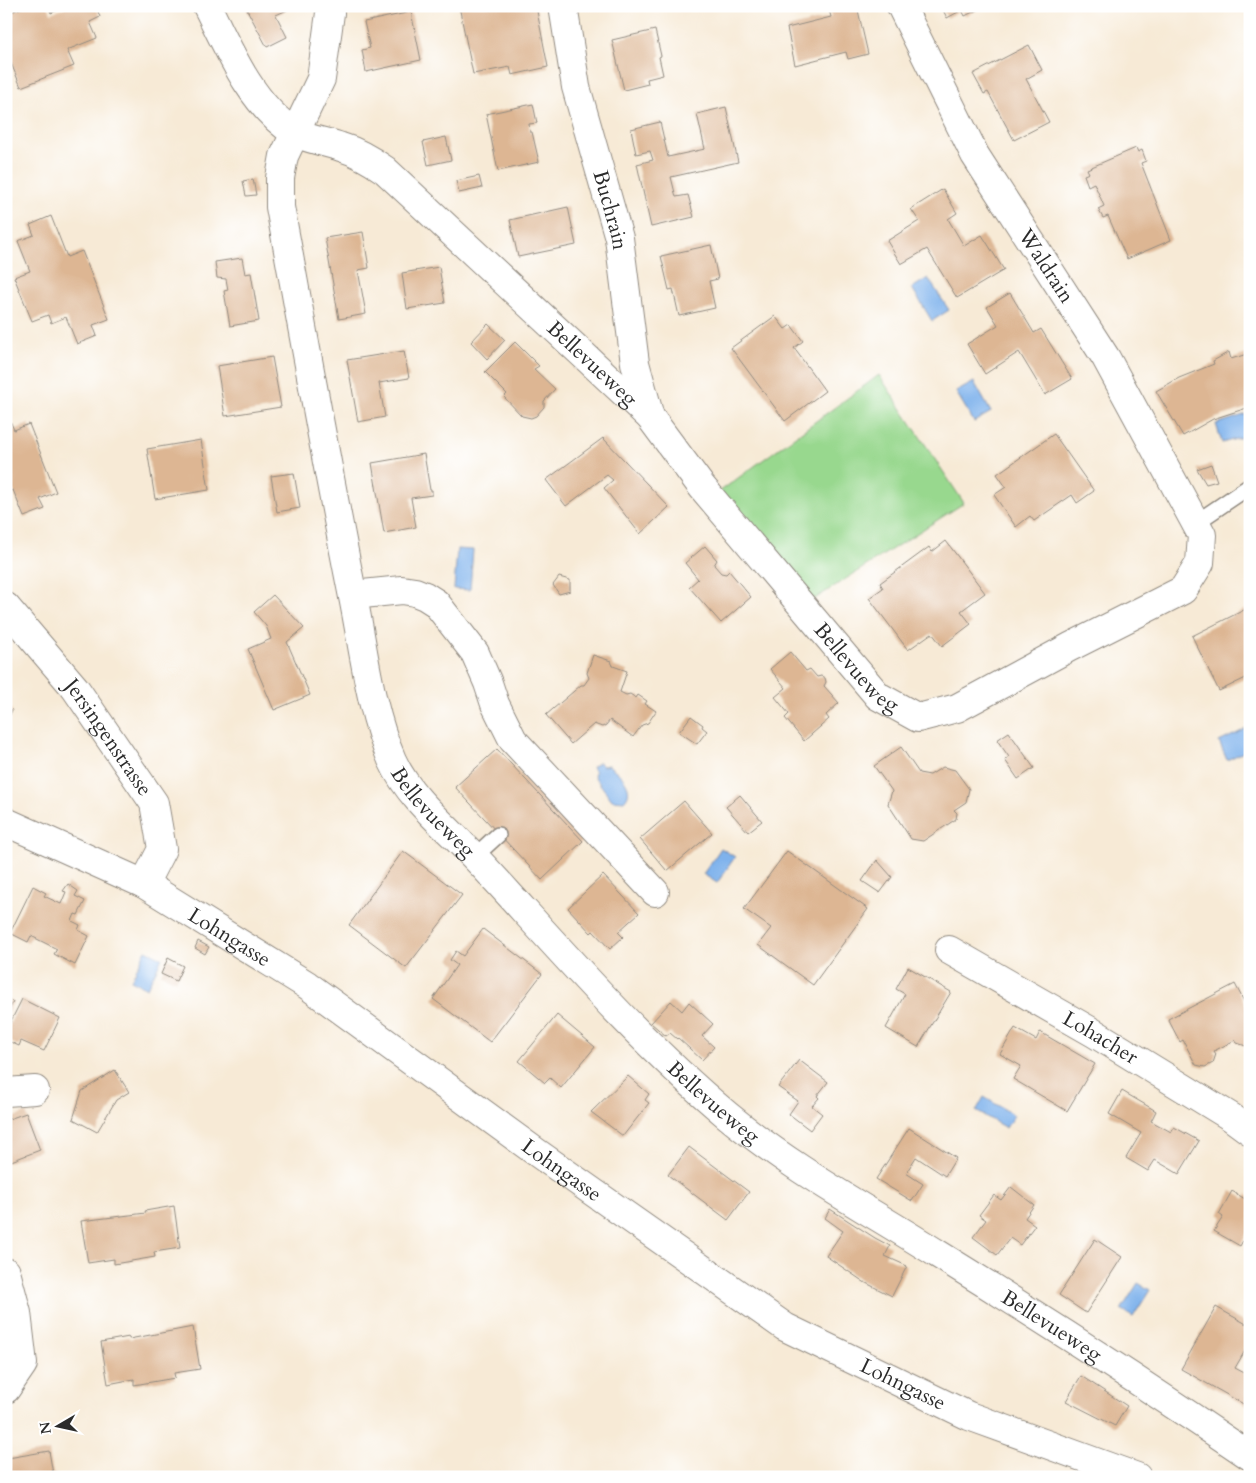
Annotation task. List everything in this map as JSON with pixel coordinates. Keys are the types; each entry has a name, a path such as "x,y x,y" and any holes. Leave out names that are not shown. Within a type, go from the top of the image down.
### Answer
{"street":[{"path":"207,6 252,90 272,114 294,132 321,79 330,13 329,6"},
{"name":"Buchrain","path":"563,6 576,88 619,238 635,363 650,417"},
{"name":"Waldrain","path":"901,6 975,154 1106,358 1194,524"},
{"name":"Bellevueweg","path":"1194,524 1202,535 1200,563 1183,590 1070,647 957,708 918,718 878,696 702,487 650,417 385,170 365,156 294,132 284,156 280,178 280,207 335,511 372,694 382,733 393,762 406,785 627,1024 680,1074 730,1117 810,1174 948,1260 1250,1456"},
{"path":"353,595 402,590 425,596 436,603 475,653 495,704 513,740 655,892"},
{"name":"Jersingenstrasse","path":"6,607 75,688 154,803 162,849 144,884"},
{"name":"Lohngasse","path":"6,822 144,884 307,986 536,1152 785,1328 969,1416 1137,1477"},
{"name":"Lohacher","path":"949,950 1094,1033 1232,1117 1250,1131"},
{"path":"6,1092 35,1090"},
{"path":"6,1272 17,1312 23,1364 6,1389"}],"lane":[{"path":"1194,524 1250,486"},
{"path":"474,857 498,835"}],"green space":[{"path":"879,375 964,503 813,600 719,492"}],"water":[{"path":"928,278 949,310 932,321 912,288"},
{"path":"974,382 991,412 974,422 956,392"},
{"path":"1250,413 1250,435 1222,443 1216,424"},
{"path":"457,549 473,550 470,590 454,589"},
{"path":"1250,727 1250,749 1227,760 1219,742"},
{"path":"599,762 603,766 608,765 625,781 629,791 624,801 612,800 594,776 595,772 592,767"},
{"path":"721,848 735,857 717,883 703,874"},
{"path":"146,950 162,958 147,988 131,980"},
{"path":"984,1097 1014,1115 1006,1128 976,1111"},
{"path":"1138,1283 1150,1290 1133,1317 1121,1310"}],"building":[{"path":"26,6 48,6 51,13 68,6 96,6 100,17 90,22 97,38 67,50 74,66 21,87 8,56 6,57 6,14"},
{"path":"245,6 285,6 287,10 276,15 287,37 267,47"},
{"path":"459,6 536,6 548,67 512,75 510,67 473,74"},
{"path":"828,6 857,6 868,54 848,59 846,52 795,65 787,28 831,17"},
{"path":"941,6 985,6 965,16 962,10 947,18"},
{"path":"411,12 421,60 366,72 362,50 370,48 364,22"},
{"path":"655,30 663,75 647,79 648,84 624,90 612,40"},
{"path":"1029,45 1042,70 1026,79 1049,122 1014,140 988,92 984,94 973,74"},
{"path":"533,104 537,123 529,124 539,162 498,171 486,114"},
{"path":"726,107 738,162 671,177 676,197 688,195 694,217 651,227 637,164 653,160 650,151 636,154 631,129 660,122 668,157 705,149 697,114"},
{"path":"446,137 451,160 428,165 423,142"},
{"path":"1136,148 1138,152 1142,150 1146,161 1141,163 1171,240 1127,259 1108,216 1103,218 1098,209 1104,206 1094,183 1088,186 1084,175 1089,173 1087,169"},
{"path":"479,176 482,188 459,193 456,181"},
{"path":"253,179 256,195 246,196 243,181"},
{"path":"943,189 957,213 948,219 964,246 982,235 1004,270 957,298 927,249 901,264 887,241 919,221 911,209"},
{"path":"568,207 576,245 518,257 510,220"},
{"path":"51,216 67,257 82,251 109,319 93,325 97,336 77,344 66,317 51,323 48,315 32,321 14,277 30,271 18,241 34,235 30,225"},
{"path":"363,232 369,268 358,270 366,314 339,319 325,238"},
{"path":"711,245 718,279 709,281 715,308 679,316 673,289 669,290 661,256"},
{"path":"242,258 245,274 251,273 259,321 230,326 224,291 228,290 226,279 217,278 215,262"},
{"path":"439,267 445,303 407,309 402,273"},
{"path":"1010,293 1034,333 1041,329 1072,379 1045,395 1019,352 985,374 967,344 998,325 987,307"},
{"path":"775,316 785,329 791,325 803,341 794,348 825,391 785,421 731,348"},
{"path":"488,324 505,340 487,359 471,342"},
{"path":"515,342 539,366 534,369 555,389 544,401 544,407 536,416 531,418 522,416 504,397 507,394 485,372"},
{"path":"404,351 409,378 379,383 385,417 358,422 347,360"},
{"path":"1229,352 1231,359 1247,354 1250,362 1250,407 1213,419 1183,436 1156,391 1179,378 1214,364 1213,361"},
{"path":"272,357 281,407 225,416 217,366"},
{"path":"6,411 14,430 29,424 56,492 40,499 45,509 24,517 13,490 6,493"},
{"path":"1054,434 1094,491 1077,503 1072,495 1034,521 1030,516 1016,527 994,495 1006,487 997,474"},
{"path":"603,438 669,507 640,534 604,488 613,480 607,475 566,506 546,480"},
{"path":"201,440 209,490 155,499 147,449"},
{"path":"424,454 432,495 411,498 416,527 384,533 372,463"},
{"path":"1211,464 1217,481 1206,484 1197,469"},
{"path":"294,473 300,508 277,512 271,476"},
{"path":"946,541 985,593 961,611 971,624 942,646 932,633 908,650 869,598 883,588 880,583 929,547 932,552"},
{"path":"705,546 717,560 714,565 721,573 726,574 729,571 751,597 721,623 689,587 698,579 685,563"},
{"path":"559,577 570,580 570,591 559,594 553,585"},
{"path":"273,595 304,628 287,642 310,695 274,710 248,649 271,639 266,626 254,612"},
{"path":"1246,609 1250,609 1250,676 1219,691 1192,636"},
{"path":"790,652 806,671 810,669 817,677 825,678 824,686 839,703 826,715 829,719 804,741 785,718 789,714 775,697 786,688 770,669"},
{"path":"593,655 611,661 613,666 627,671 620,692 626,695 630,694 636,698 638,695 647,701 645,704 656,711 648,723 642,725 633,737 610,720 602,727 594,724 571,744 546,715 581,685 584,685 589,678 587,673"},
{"path":"6,708 12,710 6,724"},
{"path":"691,716 703,725 702,727 707,731 697,744 679,732"},
{"path":"1009,732 1034,768 1018,779 1005,760 1009,757 997,740"},
{"path":"901,747 919,773 930,775 943,767 955,770 969,789 966,802 954,810 957,813 956,819 923,841 911,839 888,804 892,791 874,766"},
{"path":"497,749 583,841 542,880 455,787"},
{"path":"740,795 762,821 748,832 726,807"},
{"path":"684,801 712,833 667,871 640,839"},
{"path":"403,851 462,895 406,968 349,925"},
{"path":"787,851 868,909 813,985 758,945 771,928 744,909"},
{"path":"877,860 892,877 880,893 862,881"},
{"path":"603,875 639,913 618,932 623,937 610,949 593,931 591,933 568,908"},
{"path":"68,884 78,891 75,896 85,901 78,915 75,914 72,921 80,925 78,930 89,936 75,965 54,954 57,949 31,936 28,942 10,933 33,886 46,893 44,896 61,904 66,892 63,891"},
{"path":"483,929 542,974 490,1042 433,999 457,965 450,960 456,951 463,956"},
{"path":"198,941 209,947 205,954 195,948"},
{"path":"168,958 183,966 176,981 161,974"},
{"path":"908,967 951,992 918,1047 886,1028 905,994 896,989"},
{"path":"1235,984 1250,1013 1250,1044 1246,1046 1237,1043 1235,1040 1214,1051 1216,1054 1213,1063 1205,1067 1196,1065 1183,1040 1180,1042 1168,1019"},
{"path":"6,998 13,1002 6,1016"},
{"path":"22,999 60,1018 44,1051 21,1041 19,1046 6,1040 6,1031"},
{"path":"671,1001 682,1011 689,1002 713,1024 702,1036 714,1047 702,1060 678,1038 670,1033 666,1036 651,1023"},
{"path":"557,1015 595,1047 561,1088 550,1078 545,1083 519,1061"},
{"path":"1015,1028 1036,1040 1040,1032 1095,1064 1067,1111 1013,1079 1021,1066 1000,1054"},
{"path":"799,1060 828,1082 812,1106 822,1114 810,1130 789,1114 798,1101 778,1087"},
{"path":"115,1070 129,1092 116,1100 97,1132 73,1119 82,1091"},
{"path":"628,1076 649,1094 645,1100 649,1103 623,1136 591,1112"},
{"path":"1122,1091 1156,1111 1151,1121 1171,1132 1174,1127 1199,1141 1179,1174 1155,1160 1148,1171 1126,1158 1141,1133 1109,1114"},
{"path":"26,1113 40,1150 6,1163 6,1120"},
{"path":"909,1128 956,1158 945,1176 916,1157 906,1173 923,1184 912,1201 876,1179"},
{"path":"689,1147 749,1192 728,1220 668,1175"},
{"path":"1011,1187 1034,1205 1025,1218 1035,1225 1020,1245 1010,1238 997,1255 973,1237 986,1220 979,1215 994,1195 1001,1200"},
{"path":"1232,1191 1245,1199 1248,1194 1250,1196 1250,1228 1240,1246 1214,1231 1223,1217 1219,1214"},
{"path":"174,1206 180,1248 154,1252 155,1257 114,1264 114,1259 88,1263 81,1221 146,1213 145,1211"},
{"path":"830,1209 890,1246 885,1256 907,1266 892,1296 864,1282 826,1256 843,1231 825,1218"},
{"path":"1095,1239 1122,1257 1086,1313 1059,1295"},
{"path":"1216,1307 1250,1326 1250,1342 1235,1368 1250,1376 1250,1401 1247,1406 1181,1369"},
{"path":"193,1327 200,1369 174,1373 175,1378 134,1385 134,1379 108,1384 101,1342 129,1337 129,1339"},
{"path":"1081,1376 1127,1406 1115,1426 1066,1401"},
{"path":"49,1451 53,1474 57,1474 58,1477 11,1477 8,1458"}]}
